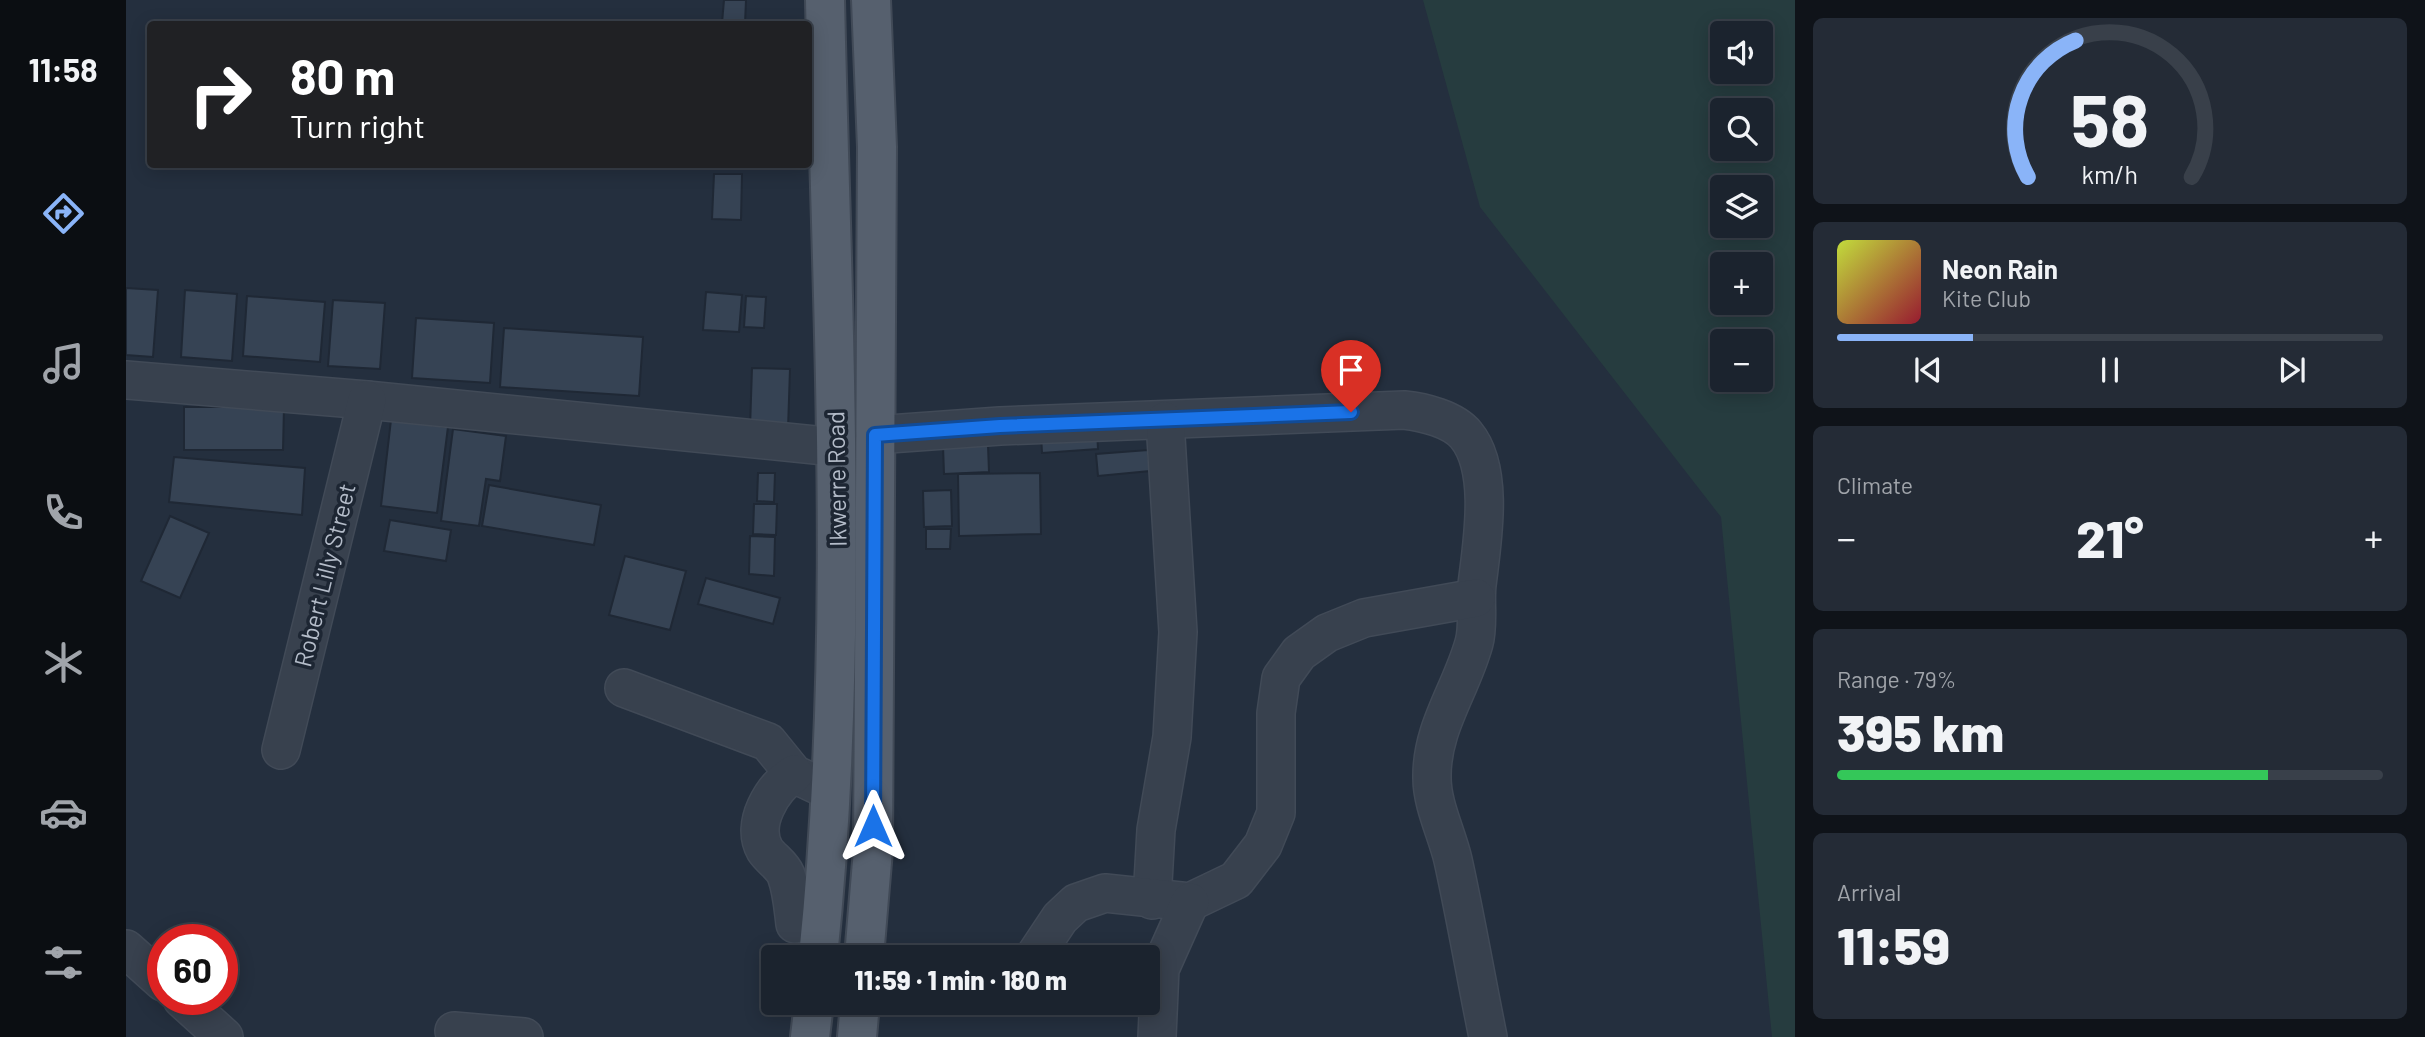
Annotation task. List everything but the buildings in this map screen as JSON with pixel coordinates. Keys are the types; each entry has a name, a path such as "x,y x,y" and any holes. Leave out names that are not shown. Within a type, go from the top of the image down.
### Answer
{"main road":[{"name":"Ikwerre Road","path":"819,945 835,723 836,615 825,0"},
{"name":"Ikwerre Road","path":"865,945 873,849 877,147 871,0"},
{"path":"810,1037 813,1015"},
{"path":"857,1037 859,1015"}],"street":[{"path":"126,380 367,400 835,447"},
{"name":"Robert Lilly Street","path":"281,750 367,400"},
{"path":"875,435 1000,426 1404,410 1430,413 1465,434 1481,464 1484,528 1476,598 1475,640 1432,750 1432,782 1452,858 1488,1037"},
{"path":"1152,900 1156,830 1172,737 1178,632 1166,421"},
{"path":"1042,945 1060,918 1076,903 1104,893 1190,902 1236,880 1263,845 1276,813 1276,713 1282,678 1299,653 1326,633 1364,618 1476,598"},
{"path":"624,688 768,742 794,774 830,791"},
{"path":"794,774 781,782 769,798 761,832 766,852 787,876 795,924"},
{"path":"1157,1037 1160,969 1190,902"},
{"path":"126,949 147,968"},
{"path":"199,1015 223,1037"},
{"path":"454,1031 524,1037"}],"green space":[{"path":"1423,0 1795,0 1795,1037 1772,1037 1721,517 1480,207"}],"route":[{"path":"873,826 875,435 1000,426 1351,412"}]}
